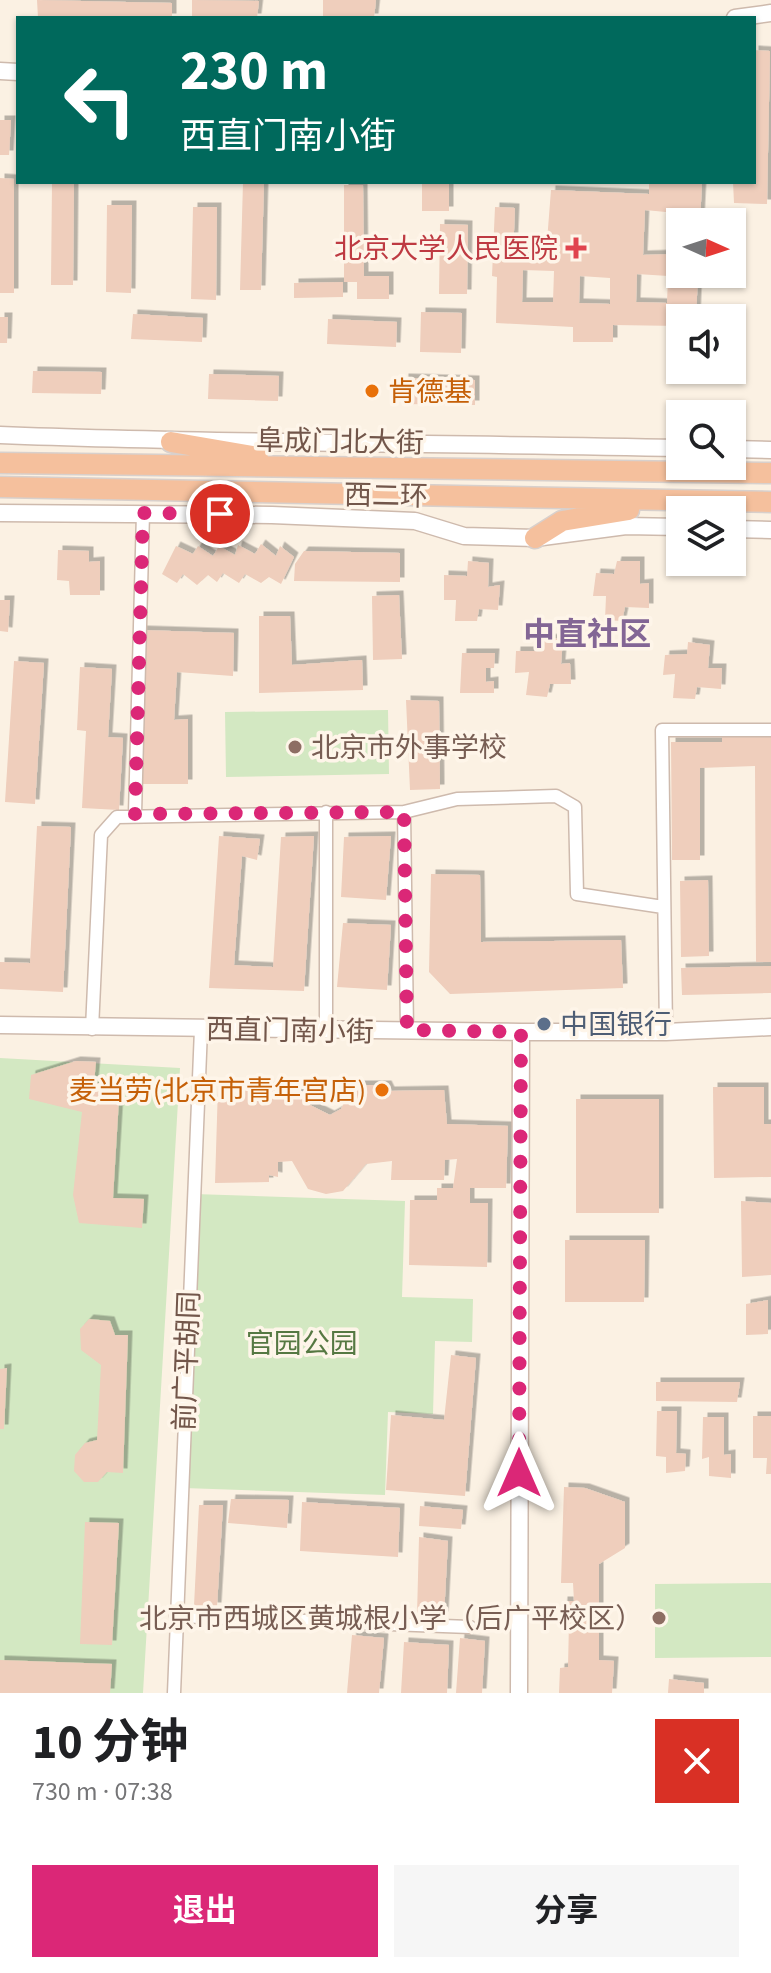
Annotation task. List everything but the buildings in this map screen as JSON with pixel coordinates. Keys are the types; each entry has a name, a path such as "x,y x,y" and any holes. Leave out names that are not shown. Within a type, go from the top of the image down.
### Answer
{"highway":[{"path":"171,442 321,468"},
{"name":"西二环","path":"0,463 771,473"},
{"name":"西二环","path":"0,487 666,499"},
{"path":"535,538 562,521 641,509 666,501"},
{"name":"西二环","path":"746,501 771,502"}],"street":[{"path":"749,16 771,13"},
{"name":"阜成门北大街","path":"0,435 171,442 277,440 666,448"},
{"path":"746,449 771,450"},
{"path":"0,513 143,513 415,521 464,536 535,538 626,526 666,527"},
{"path":"135,814 143,513"},
{"path":"746,529 771,530"},
{"path":"666,1032 662,730 771,730"},
{"path":"92,1029 101,835 117,817 135,814 404,812 457,799 556,796 575,807 577,894 663,907"},
{"path":"326,812 326,1031"},
{"path":"404,812 407,1030"},
{"name":"西直门南小街","path":"0,1025 92,1029 521,1032 666,1032 771,1027"},
{"name":"前广平胡同","path":"174,1693 201,1029"},
{"path":"519,1693 521,1032"},
{"path":"176,1616 470,1627"}],"green space":[{"path":"388,710 389,774 226,777 225,712"},
{"path":"0,1058 180,1068 143,1693 0,1693"},
{"name":"官园公园","path":"194,1194 405,1201 402,1297 473,1299 472,1342 435,1341 433,1414 388,1412 385,1495 184,1488"},
{"path":"771,1583 771,1657 655,1658 655,1584"}],"place":[{"name":"北京大学人民医院","path":"576,248"},
{"name":"肯德基","path":"372,391"},
{"name":"北京市外事学校","path":"295,747"},
{"name":"中国银行","path":"544,1024"},
{"name":"麦当劳(北京市青年宫店)","path":"382,1090"},
{"name":"北京市西城区黄城根小学（后广平校区）","path":"659,1618"}],"district":[{"name":"中直社区","path":"587,634"}],"route":[{"path":"220,514 143,513 135,814 404,812 407,1030 521,1032 519,1473"}]}
